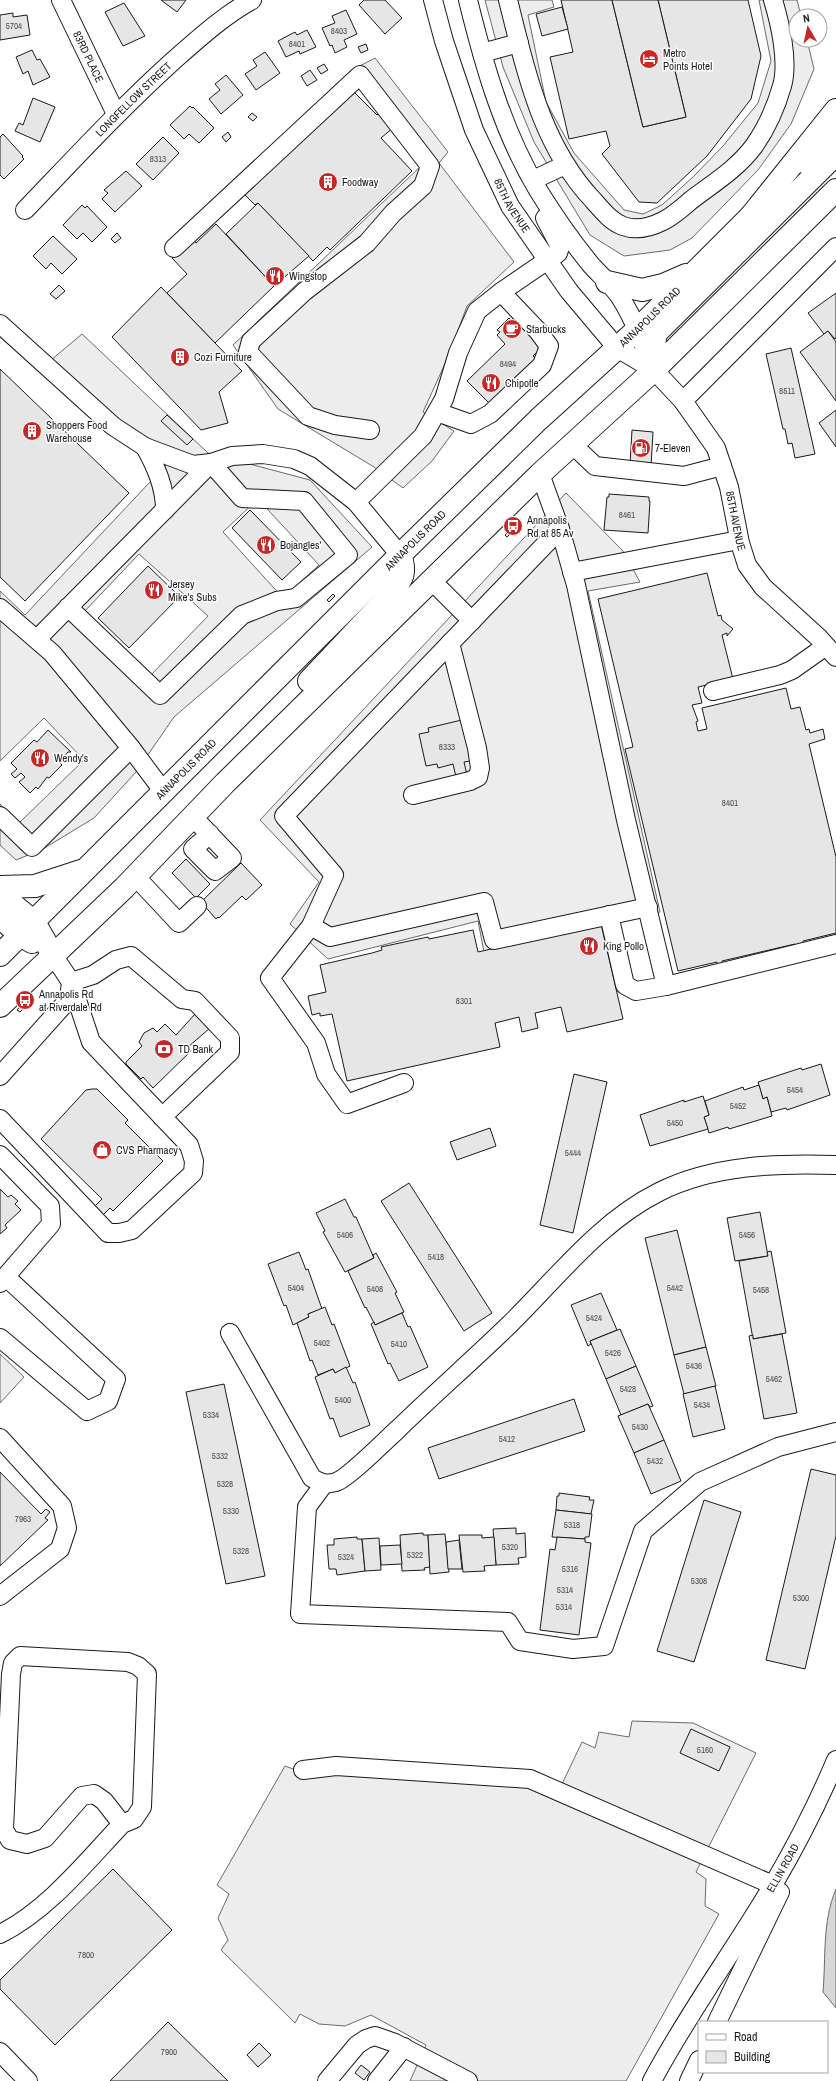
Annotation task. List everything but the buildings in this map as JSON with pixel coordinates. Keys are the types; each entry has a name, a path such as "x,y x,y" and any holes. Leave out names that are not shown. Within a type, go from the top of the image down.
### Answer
{"main road":[{"path":"751,216 836,110"},
{"name":"ANNAPOLIS ROAD","path":"0,955 88,868 163,790 400,555 539,419 638,328 836,130"},
{"path":"654,370 655,334 836,154"},
{"path":"0,1006 135,876 255,754 540,474 654,370 836,190"},
{"path":"607,282 642,290 663,285 696,271"},
{"path":"255,754 280,712 391,594 402,579 405,567 400,555"},
{"path":"0,887 35,886 88,868"},
{"path":"0,894 27,929 54,955"},
{"path":"0,917 27,929"}],"street":[{"name":"83RD PLACE","path":"61,0 116,114"},
{"name":"85TH AVENUE","path":"433,0 444,41 474,130 510,206 569,291 617,348 654,370 683,401 716,448 729,487 739,540 747,565 755,578 831,652"},
{"name":"85TH AVENUE","path":"468,0 482,53 502,115 533,180 567,234 620,296 638,328 654,370"},
{"path":"508,0 532,90 545,126 565,165 583,190 609,217 622,226 634,228 646,227 665,220 727,174 742,160 762,134 782,86 785,72 780,23 773,0"},
{"name":"LONGFELLOW STREET","path":"26,210 116,114 196,41 244,2"},
{"path":"482,53 519,43"},
{"path":"174,248 360,75 430,166 423,186 393,213 367,242 305,292 251,341 248,352 308,416 335,426 370,430"},
{"path":"356,502 423,436 444,399 458,353 478,311 501,292 558,253 560,247 544,214 533,180 565,165"},
{"path":"683,401 836,247"},
{"path":"437,412 471,424 490,414 542,365 549,346 538,331 501,292"},
{"path":"0,324 113,426 145,447 193,465 212,463 232,456 263,454 294,459 310,466 322,474 356,502 400,555"},
{"path":"573,445 595,466 684,476 722,466"},
{"path":"145,447 156,466 165,494 165,510"},
{"path":"37,639 212,463"},
{"path":"68,607 160,695 242,616 277,601 296,598 348,555 304,501 242,498 212,463"},
{"path":"540,474 560,529 572,572 626,820 666,986"},
{"path":"404,1083 347,1104 326,1074 316,1043 270,978 310,926 334,875 284,816 560,529"},
{"path":"572,572 739,540"},
{"path":"432,581 472,620"},
{"path":"0,608 52,653 132,748 163,790"},
{"path":"413,795 470,781 478,777 480,768 476,748 450,643"},
{"path":"713,691 780,675 831,652"},
{"path":"0,816 32,847 132,748"},
{"path":"193,817 210,834"},
{"path":"135,876 179,923 197,906"},
{"path":"310,926 330,937 484,902 494,940 648,907"},
{"path":"609,916 625,985 636,991 666,986 836,944"},
{"path":"0,1119 108,1233 119,1233 132,1230 193,1173 194,1161 189,1145 91,1042 71,982 54,955"},
{"path":"71,982 93,975 116,960 131,956 182,999 195,1001 230,1038 230,1052 162,1117"},
{"path":"0,1076 69,999 71,982"},
{"path":"0,1155 50,1206 51,1224 3,1280 116,1379 108,1401 87,1412 0,1338"},
{"path":"230,1333 312,1478 324,1484 337,1482 369,1455 510,1324 571,1261 607,1227 638,1204 658,1192 679,1183 722,1172 774,1166 836,1165"},
{"path":"324,1484 307,1507 300,1614 508,1622 520,1641 573,1649 604,1646 643,1531 700,1482 778,1447 836,1432"},
{"path":"0,1438 62,1506 67,1528 60,1549 0,1596"},
{"path":"0,1934 18,1925 66,1883 122,1824 134,1819 142,1807 147,1674 138,1666 128,1662 20,1656 13,1662 11,1674 4,1830 10,1840 27,1844 45,1838 82,1796 94,1794 104,1801 122,1824"},
{"path":"803,1832 836,1760"},
{"path":"303,1770 336,1766 530,1779 773,1885"},
{"name":"ELLIN ROAD","path":"652,2081 708,1987 773,1885 803,1832"},
{"name":"ELLIN ROAD","path":"718,2021 786,1880 803,1832"},
{"path":"327,2081 357,2045 366,2039 375,2036 404,2047 468,2081"},
{"path":"377,2081 404,2047"},
{"path":"0,2052 28,2081"},
{"path":"689,2081 698,2062"}],"shaded area":[{"path":"485,0 552,0 554,7 528,15 546,102 574,153 624,210 643,214 662,205 693,177 723,146 758,103 771,61 759,0 797,0 799,8 788,8 788,48 809,48 814,69 791,124 758,170 692,238 670,250 624,256 590,235 534,142 503,67"},
{"path":"375,58 448,152 439,163 514,262 467,306 448,357 423,412 454,431 432,461 403,488 374,467 278,409 233,345 422,165 352,70"},
{"path":"82,334 208,453 310,480 372,547 174,717 136,772 94,818 43,849 16,860 0,845 0,804 19,823 84,760 44,718 0,761 0,591 25,615 166,465 51,360","holes":["258,499 319,565 283,598 223,532","139,554 208,616 150,676 83,613"]},
{"path":"566,493 623,551 640,582 588,591 660,912 484,952 478,921 328,959 290,924 319,882 260,820"},
{"path":"0,1354 24,1377 0,1403"},
{"path":"632,1721 693,1723 756,1753 696,1872 706,1879 705,1906 719,1914 626,2081 410,2081 426,2045 371,2015 345,2026 319,2024 300,2014 295,2023 221,1950 228,1940 218,1918 229,1894 217,1885 285,1766 296,1770 562,1784 582,1742 595,1748 599,1732 629,1737"},
{"path":"836,1889 836,2008 823,1992 825,1940 828,1914"}],"place":[{"name":"Metro Points Hotel","path":"649,59"},
{"name":"Foodway","path":"328,182"},
{"name":"Wingstop","path":"275,276"},
{"name":"Starbucks","path":"512,329"},
{"name":"Cozi Furniture","path":"180,357"},
{"name":"Chipotle","path":"491,383"},
{"name":"Shoppers Food Warehouse","path":"32,431"},
{"name":"7-Eleven","path":"641,448"},
{"name":"Annapolis Rd at 85 Av","path":"513,526"},
{"name":"Bojangles'","path":"266,545"},
{"name":"Jersey Mike's Subs","path":"154,590"},
{"name":"Wendy's","path":"40,758"},
{"name":"King Pollo","path":"589,946"},
{"name":"Annapolis Rd at Riverdale Rd","path":"25,1000"},
{"name":"TD Bank","path":"164,1049"},
{"name":"CVS Pharmacy","path":"102,1150"}]}
